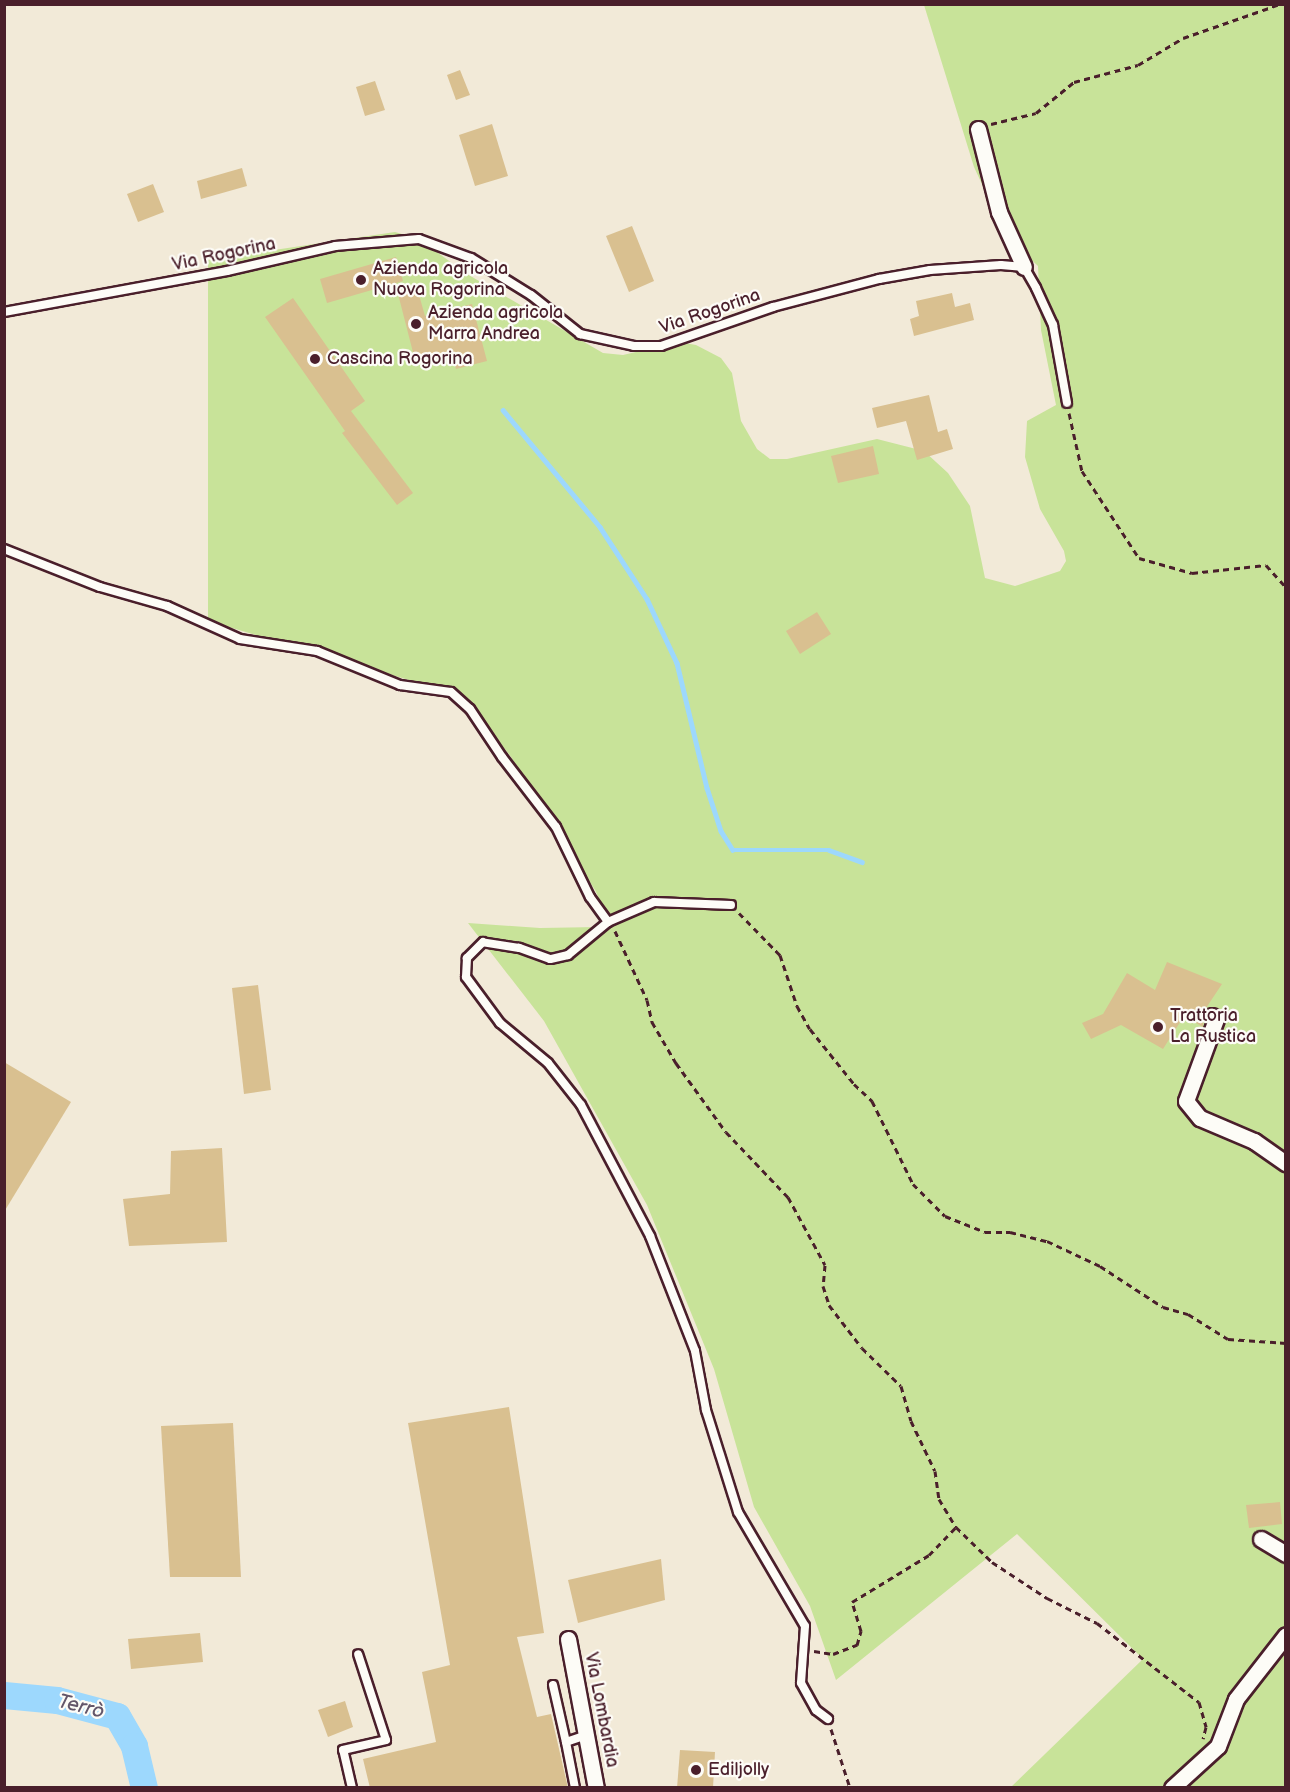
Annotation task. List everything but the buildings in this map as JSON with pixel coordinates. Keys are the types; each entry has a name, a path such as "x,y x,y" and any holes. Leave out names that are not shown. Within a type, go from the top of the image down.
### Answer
{"street":[{"path":"978,129 999,212 1024,267"},
{"path":"1212,1016 1216,1019 1186,1101 1200,1118 1254,1141 1286,1163"},
{"path":"1261,1539 1286,1554"},
{"path":"1177,1786 1218,1746 1236,1699 1286,1635"},
{"name":"Via Lombardia","path":"568,1639 596,1788"}],"lane":[{"name":"Via Rogorina","path":"4,312 227,271 335,246 419,239 471,258 531,295 580,334 634,346 662,346 773,307 879,279 968,266 1024,267"},
{"path":"1024,267 1053,325 1066,403"},
{"path":"4,549 100,587 167,606 240,639 316,651 400,685 451,692 470,709 556,827 590,897 609,922"},
{"path":"731,905 654,902 609,922 568,955 550,959 519,948 483,942 467,958 466,977 500,1023 548,1063 564,1083 606,1151 659,1257 695,1351 706,1410 738,1512 805,1626 801,1683 816,1710 828,1719"},
{"path":"352,1788 343,1750 386,1740 358,1654"},
{"path":"553,1684 575,1788"},
{"path":"566,1742 586,1735"}],"path":[{"path":"978,129 1036,113 1074,82 1138,65 1183,38 1281,4"},
{"path":"1066,403 1082,471 1139,558 1192,573 1266,565 1286,587"},
{"path":"731,905 780,955 797,1006 810,1029 854,1084 872,1101 913,1184 945,1216 985,1232 1010,1232 1047,1241 1100,1266 1163,1307 1188,1314 1228,1339 1286,1343"},
{"path":"609,922 647,1000 652,1022 676,1063 726,1132 788,1197 825,1265 823,1286 829,1305 862,1348 901,1386 911,1421 935,1472 939,1499 956,1527 992,1562 1047,1598 1097,1623 1199,1702 1206,1727 1198,1764"},
{"path":"805,1626 812,1650 833,1654 857,1646 861,1631 852,1602 868,1596 928,1555 956,1527"},
{"path":"828,1719 850,1788"}],"green space":[{"path":"924,5 1285,5 1285,1787 1011,1787 1143,1659 1017,1534 836,1680 810,1606 754,1507 714,1369 647,1205 544,1021 468,923 540,928 599,927 608,917 595,890 511,757 478,714 461,699 443,690 208,621 208,260 395,232 419,239 467,274 603,353 623,355 679,342 696,345 721,358 732,373 741,421 757,449 770,459 787,459 877,439 924,451 948,473 970,506 985,578 1015,586 1060,571 1066,561 1064,551 1040,509 1025,457 1027,421 1056,405 1041,330 1038,266 1006,236 974,167"}],"waterway":[{"path":"503,410 600,527 647,599 677,663 707,788 721,831 733,850 829,850 862,862"},
{"name":"Terrò","path":"4,1695 57,1700 117,1716 134,1746 144,1788"}],"place":[{"name":"Azienda agricola Nuova Rogorina","path":"361,280"},
{"name":"Azienda agricola Marra Andrea","path":"416,324"},
{"name":"Cascina Rogorina","path":"315,359"},
{"name":"Trattoria La Rustica","path":"1158,1027"},
{"name":"Ediljolly","path":"696,1770"}]}
